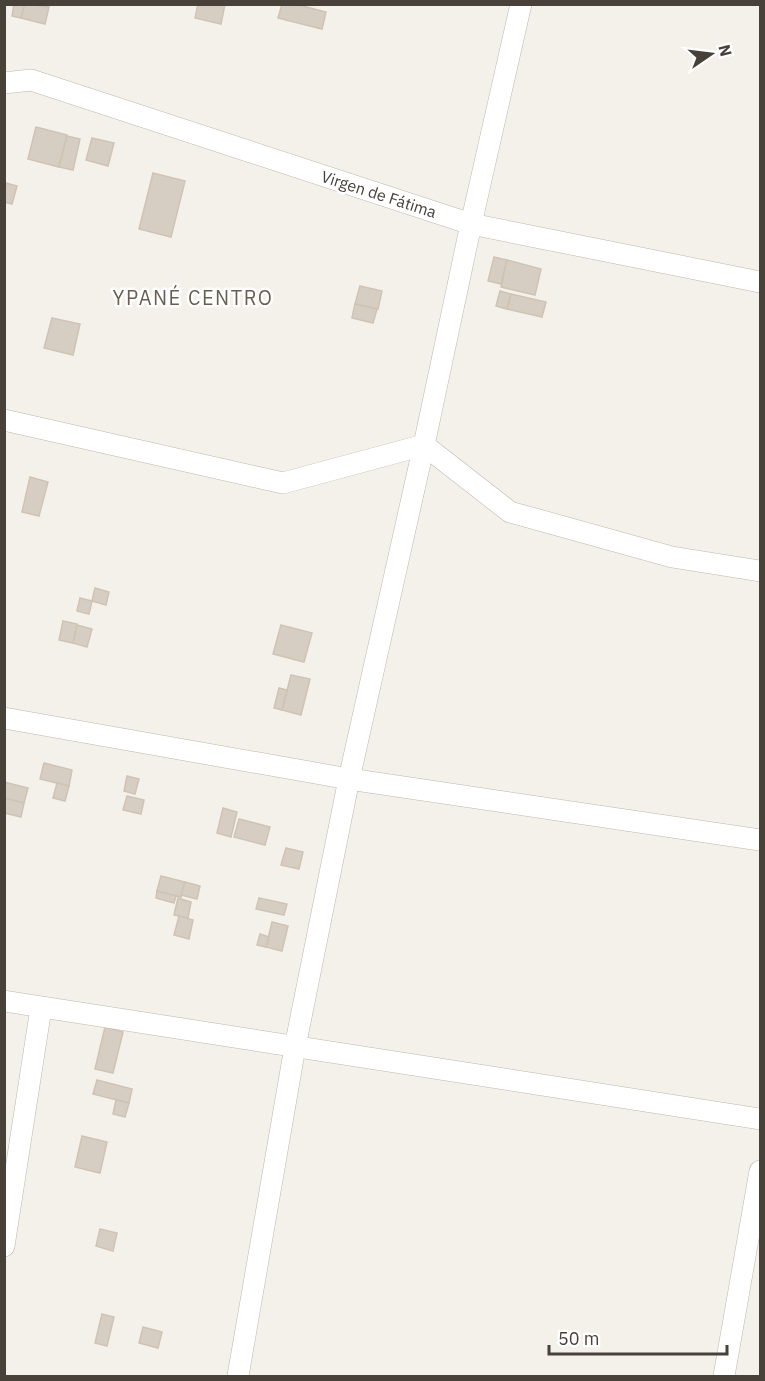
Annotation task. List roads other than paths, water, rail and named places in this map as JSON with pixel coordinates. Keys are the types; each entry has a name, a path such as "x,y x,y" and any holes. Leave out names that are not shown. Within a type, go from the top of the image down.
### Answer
{"street":[{"path":"238,1377 295,1047 350,779 521,4"},
{"name":"Virgen de Fátima","path":"4,83 31,80 471,224 760,282"},
{"path":"4,420 283,483 424,446"},
{"path":"424,446 510,512 672,557 760,571"},
{"path":"4,718 350,779 760,840"},
{"path":"4,1001 760,1119"},
{"path":"4,1246 41,1008"},
{"path":"724,1377 760,1171"}],"district":[{"name":"YPANÉ CENTRO","path":"193,297"}]}
